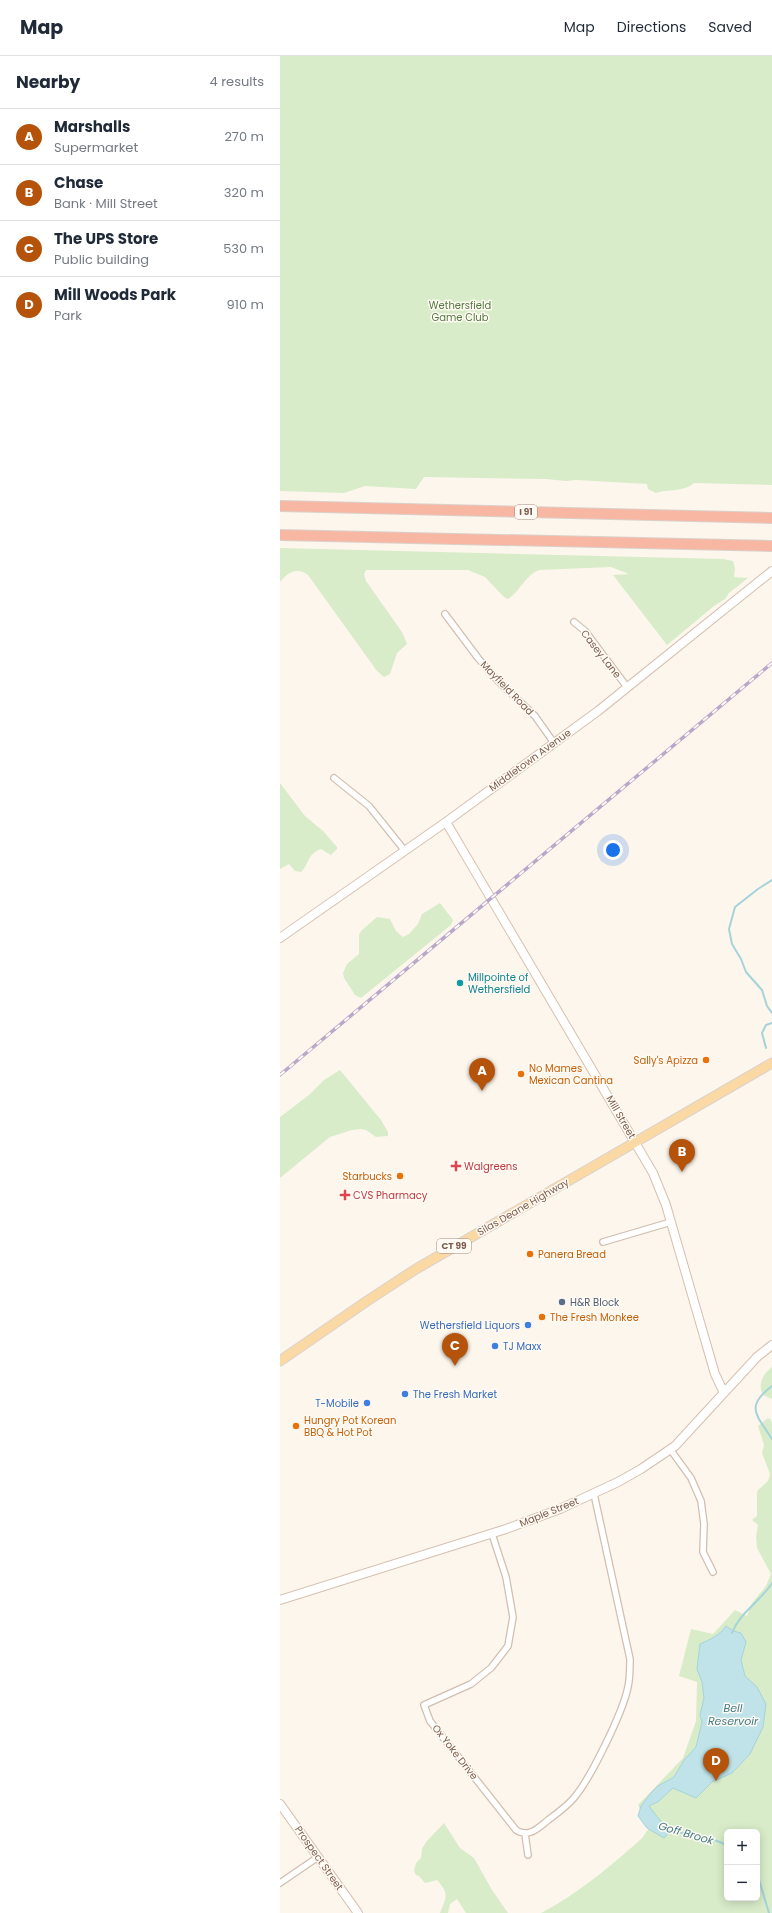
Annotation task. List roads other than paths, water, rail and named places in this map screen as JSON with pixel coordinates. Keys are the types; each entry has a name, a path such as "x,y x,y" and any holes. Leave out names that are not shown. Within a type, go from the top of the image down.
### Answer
{"highway":[{"name":"I 91","path":"280,506 772,518"},
{"path":"280,535 772,546"}],"main road":[{"name":"Silas Deane Highway","path":"280,1361 366,1301 416,1269 772,1063"}],"street":[{"name":"Middletown Avenue","path":"280,938 446,822 554,743 628,687 772,571"},
{"name":"Mayfield Road","path":"445,614 498,681 535,716 554,743"},
{"name":"Casey Lane","path":"574,622 586,631 628,687"},
{"path":"334,778 370,806 405,851"},
{"name":"Mill Street","path":"446,822 635,1142 656,1181 671,1222 716,1374 724,1393"},
{"path":"603,1242 671,1222"},
{"name":"Maple Street","path":"280,1600 492,1534 560,1509 594,1494 642,1469 670,1450 681,1440 757,1357 772,1345"},
{"path":"670,1450 691,1478 701,1501 704,1524 703,1552 713,1572"},
{"path":"528,1855 524,1834 540,1827 573,1799 592,1769 620,1710 628,1686 630,1659 594,1494"},
{"name":"Ox Yoke Drive","path":"492,1534 506,1577 513,1617 508,1646 491,1668 471,1684 424,1704 430,1721 516,1830 524,1834"},
{"name":"Prospect Street","path":"280,1804 358,1913"},
{"path":"280,1883 318,1857"}],"water":[{"name":"Bell Reservoir","path":"726,1626 733,1631 741,1633 746,1642 741,1660 745,1676 757,1687 766,1704 763,1727 750,1754 732,1773 712,1782 696,1798 673,1788 659,1801 649,1806 669,1832 664,1838 647,1828 638,1816 641,1806 651,1793 658,1786 674,1777 684,1760 696,1747 702,1722 700,1715 704,1698 702,1682 697,1669 700,1644 718,1635"}],"waterway":[{"name":"Goff Brook","path":"772,880 735,907 729,929 732,944 741,959 746,972 762,990 767,1006 772,1013"},
{"name":"Goff Brook","path":"766,1048 762,1033 766,1025 772,1023"},
{"name":"Goff Brook","path":"772,1386 763,1393 756,1406 758,1417 772,1439"},
{"name":"Goff Brook","path":"732,1633 740,1619 772,1583"},
{"name":"Goff Brook","path":"666,1830 707,1837 724,1844"},
{"name":"Goff Brook","path":"760,1883 769,1913"}],"railway":[{"path":"280,1075 772,663"}],"place":[{"name":"Millpointe of Wethersfield","path":"460,983"},
{"name":"Sally's Apizza","path":"706,1060"},
{"name":"No Mames Mexican Cantina","path":"521,1074"},
{"name":"Marshalls","path":"482,1091"},
{"name":"Walgreens","path":"456,1166"},
{"name":"Chase","path":"682,1172"},
{"name":"Starbucks","path":"400,1176"},
{"name":"CVS Pharmacy","path":"345,1195"},
{"name":"Panera Bread","path":"530,1254"},
{"name":"H&R Block","path":"562,1302"},
{"name":"The Fresh Monkee","path":"542,1317"},
{"name":"Wethersfield Liquors","path":"528,1325"},
{"name":"TJ Maxx","path":"495,1346"},
{"name":"The UPS Store","path":"455,1366"},
{"name":"The Fresh Market","path":"405,1394"},
{"name":"T-Mobile","path":"367,1403"},
{"name":"Hungry Pot Korean BBQ & Hot Pot","path":"296,1426"},
{"name":"Mill Woods Park","path":"716,1781"}],"park label":[{"name":"Wethersfield Game Club","path":"460,310"}]}
